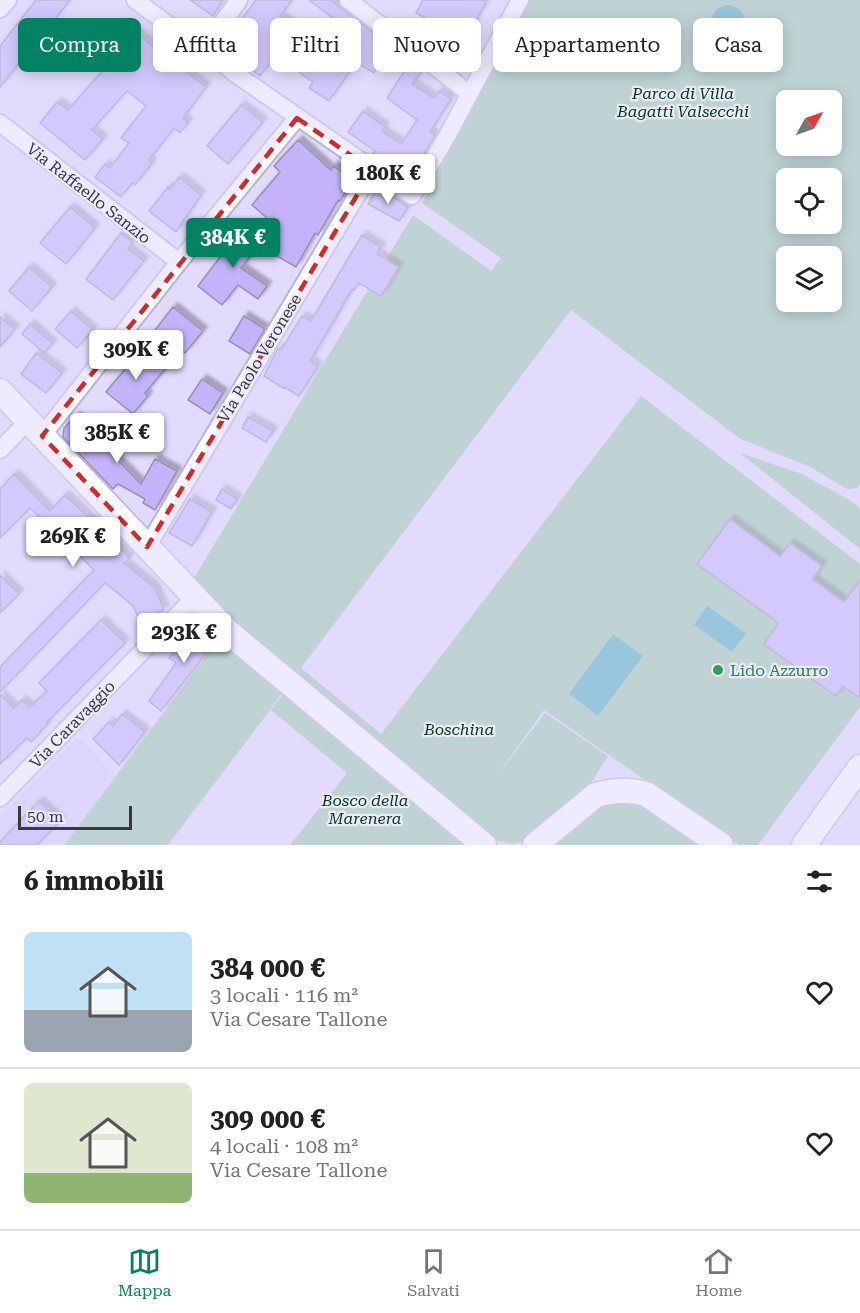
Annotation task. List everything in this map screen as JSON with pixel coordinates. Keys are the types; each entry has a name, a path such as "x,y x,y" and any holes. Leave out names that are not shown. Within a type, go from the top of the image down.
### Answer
{"street":[{"path":"0,9 8,0"},
{"path":"135,0 159,18"},
{"path":"226,18 239,0"},
{"path":"348,0 469,93"},
{"path":"235,72 297,118 412,196 520,0"},
{"path":"0,450 35,429 179,262 297,118"},
{"name":"Via Raffaello Sanzio","path":"0,123 179,262"},
{"name":"Via Paolo Veronese","path":"147,547 372,170"},
{"path":"0,391 228,632 284,681 484,845"},
{"name":"Via Caravaggio","path":"0,798 194,598"},
{"path":"804,845 860,768"},
{"path":"536,845 596,795 632,790 646,794 721,845"}],"highlighted area":[{"path":"297,118 372,170 147,547 42,436"}],"shaded area":[{"path":"728,5 734,6 744,18 712,18 717,10"},
{"path":"707,606 746,633 732,652 694,625"},
{"path":"613,634 643,656 598,716 569,694"},
{"path":"78,737 115,776 63,845 0,845 0,817"}],"green space":[{"path":"530,0 860,0 860,484 857,488 847,489 810,467 739,438 571,310 301,668 381,734 641,396 860,564 860,707 758,845 739,845 544,710 494,780 545,713 608,756 589,786 526,841 513,844 493,840 293,679 191,583 413,215 491,271 501,258 422,203 493,70 493,72 681,72 681,18 520,18"},
{"path":"740,453 802,474 853,502 860,509 860,549"},
{"path":"218,640 282,693 270,710 168,845 64,845"},
{"name":"Bosco della Marenera","path":"283,694 464,845 290,845 347,773 271,710"},
{"path":"630,798 704,845 549,845 590,807"}],"building":[{"path":"36,0 70,0 56,18 22,18"},
{"path":"190,0 223,0 213,16"},
{"path":"256,0 292,0 280,16 283,18 270,18 270,63 260,76 255,72 258,72 258,18 243,18"},
{"path":"309,0 330,0 354,18 333,18"},
{"path":"423,0 487,0 477,18 425,18 416,13"},
{"path":"18,23 18,65 0,87 0,46"},
{"path":"361,24 373,33 374,73 361,65"},
{"path":"141,36 153,47 153,72 186,72 206,87 183,118 188,122 180,133 174,128 149,160 152,163 135,185 132,183 121,197 95,177 105,164 110,168 129,143 121,138 146,106 127,91 92,130 103,139 85,160 40,123 57,102 68,110 101,72 141,72"},
{"path":"349,72 329,101 309,88 313,82 300,73"},
{"path":"404,72 421,72 412,84 434,98 439,91 451,99 430,132 435,135 410,178 373,153 375,151 348,132 363,111 385,127 382,131 401,144 417,120 387,98"},
{"path":"241,105 263,122 228,164 207,146"},
{"path":"298,140 331,170 333,166 354,179 340,201 338,200 318,235 315,233 296,267 263,248 276,226 252,205 280,172 274,166"},
{"path":"179,177 201,195 176,232 149,211"},
{"path":"378,188 408,207 399,221 368,204"},
{"path":"70,207 95,228 66,264 40,243"},
{"path":"235,225 259,245 241,268 267,286 258,299 238,285 222,305 198,286 227,248 221,243"},
{"path":"121,233 132,242 128,249 144,261 113,300 86,279"},
{"path":"362,235 381,247 377,254 399,267 381,296 359,283 354,290 352,289 310,361 318,366 299,396 264,376 278,348 281,350 302,316 311,321"},
{"path":"29,267 52,287 32,311 9,291"},
{"path":"173,307 203,331 185,353 155,330"},
{"path":"71,311 93,330 77,348 55,329"},
{"path":"244,316 265,329 250,354 229,341"},
{"path":"0,317 15,329 0,347"},
{"path":"30,324 53,344 44,353 22,334"},
{"path":"143,348 166,368 145,393 148,396 133,414 106,392"},
{"path":"36,353 62,373 46,393 21,374"},
{"path":"202,379 223,393 210,414 188,400"},
{"path":"76,416 97,437 107,427 118,439 107,449 141,484 155,459 177,471 155,510 143,503 145,499 118,484 113,489 63,437 64,428"},
{"path":"248,417 273,431 266,442 242,428"},
{"path":"14,474 50,511 65,495 130,558 124,563 155,588 164,610 141,621 132,605 105,583 0,692 0,667 94,570 30,508 0,538 0,489"},
{"path":"222,489 237,499 231,509 216,500"},
{"path":"190,499 212,512 192,546 169,533"},
{"path":"730,519 780,556 790,543 822,566 813,579 844,602 860,580 860,698 843,686 836,696 764,644 779,623 697,564"},
{"path":"0,575 19,594 0,613"},
{"path":"101,620 125,643 46,723 48,724 31,742 27,738 0,764 0,694 14,708 22,700 30,707 47,691 39,683"},
{"path":"198,621 216,640 161,711 149,701 176,663 169,658"},
{"path":"122,714 145,732 119,765 93,739 109,722 113,726"},
{"path":"39,801 60,821 37,845 0,845 0,842"}],"place":[{"name":"Lido Azzurro","path":"718,670"}],"park label":[{"name":"Parco di Villa Bagatti Valsecchi","path":"683,102"},
{"name":"Boschina","path":"459,729"}]}
